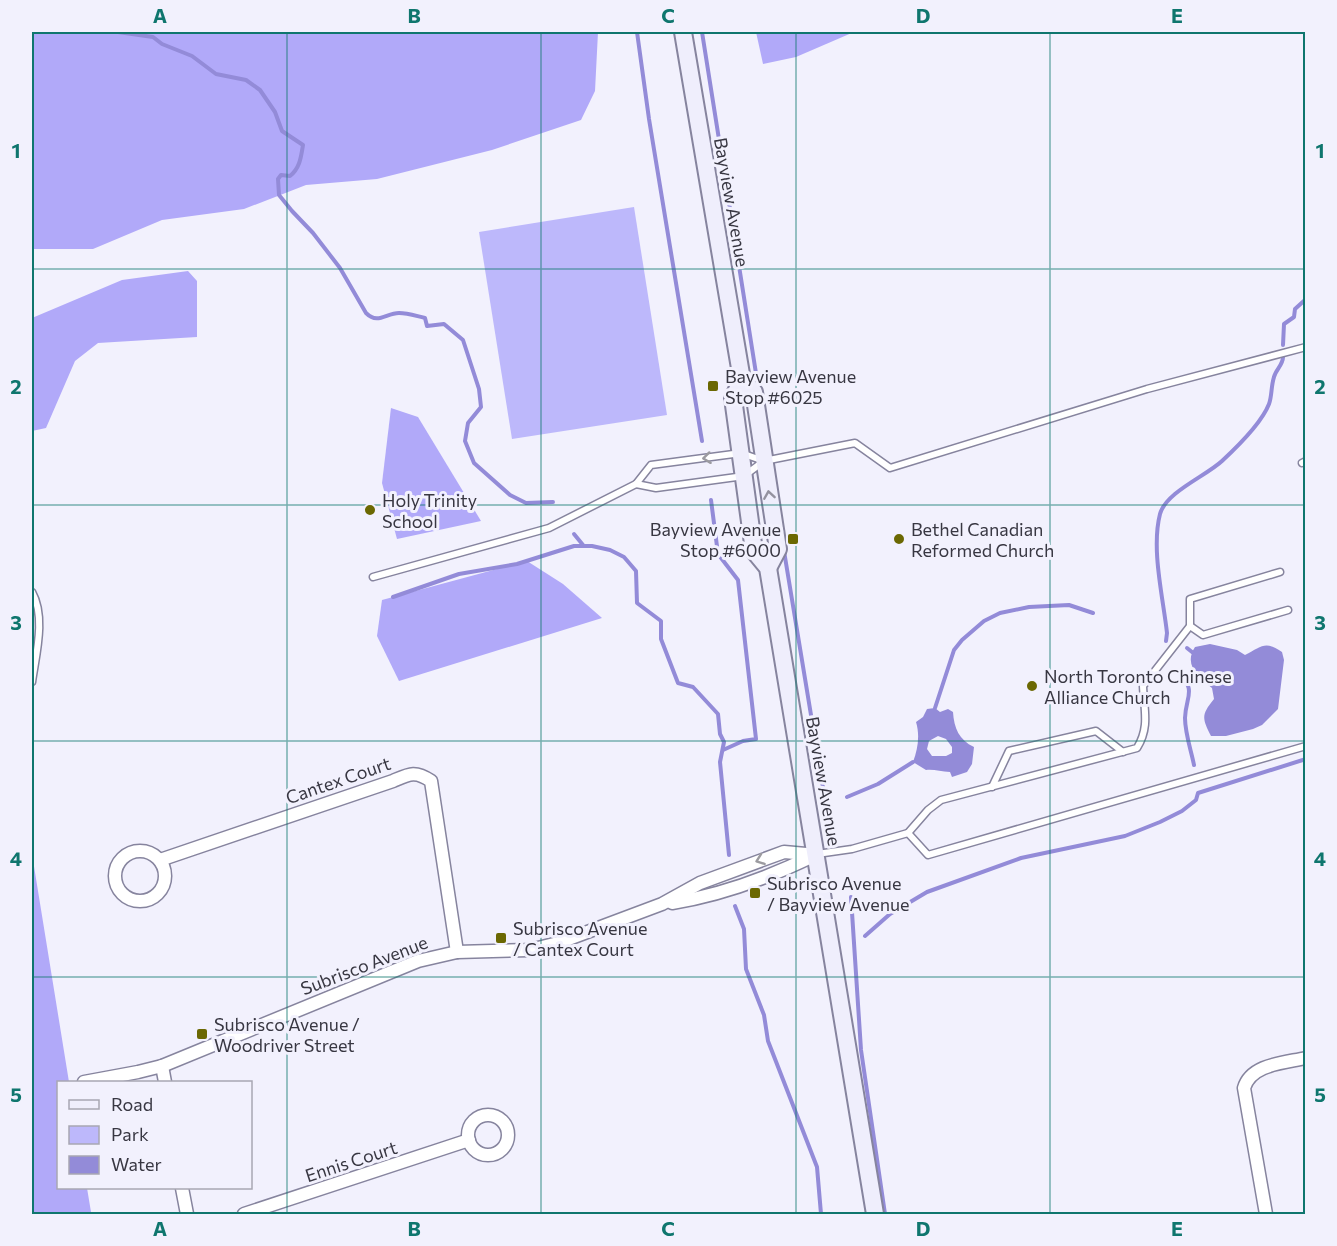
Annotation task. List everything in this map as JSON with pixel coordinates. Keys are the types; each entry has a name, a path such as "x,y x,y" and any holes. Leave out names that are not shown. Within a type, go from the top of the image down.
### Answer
{"main road":[{"name":"Bayview Avenue","path":"683,32 742,380 754,392 778,549 768,568"},
{"name":"Bayview Avenue","path":"742,380 733,398 754,551 768,568 875,1215"}],"street":[{"name":"Cantex Court","path":"160,860 410,774 422,775 431,781 457,952"},
{"path":"131,852 147,852 160,860 165,876 160,892 145,901 136,901 122,892 115,878 119,862 125,856 131,852"},
{"name":"Subrisco Avenue","path":"94,1081 162,1066 418,960 457,952 530,950 544,947 662,904 705,897 787,868 816,855"},
{"path":"1266,1215 1244,1097 1244,1086 1248,1078 1256,1071 1305,1058"},
{"path":"162,1066 165,1081"},
{"name":"Ennis Court","path":"244,1215 469,1140"},
{"path":"182,1189 187,1215"}],"lane":[{"path":"373,577 549,528 636,484 651,465 741,453 764,460 855,443 890,468 1147,389 1305,347"},
{"path":"636,484 656,488 744,476 764,460"},
{"path":"816,855 852,849 908,833 928,810 941,800 1137,748 1144,736 1146,725 1143,686 1190,626 1190,599 1280,572"},
{"path":"32,592 38,603 38,632 32,682"},
{"path":"1190,626 1203,635 1288,610"},
{"path":"992,787 1009,750 1096,731 1123,752"},
{"path":"908,833 928,855 1305,746"}],"green space":[{"path":"634,207 667,415 512,439 479,232"}],"shaded area":[{"path":"32,32 598,32 595,91 581,120 492,150 377,179 306,185 244,209 162,220 93,249 32,249"},
{"path":"756,32 854,32 796,57 763,64"},
{"path":"188,271 197,281 197,337 98,343 75,361 46,428 32,431 32,318 122,280"},
{"path":"391,408 418,417 481,521 397,539 382,483"},
{"path":"527,561 563,584 602,618 399,681 377,636 382,600"},
{"path":"32,854 69,1081 57,1081 57,1189 87,1189 91,1212 32,1214"}],"water":[{"path":"1210,644 1237,650 1245,655 1263,646 1271,646 1282,652 1284,660 1278,709 1262,725 1226,736 1211,736 1204,717 1214,699 1212,688 1194,670 1191,659 1195,647"},
{"path":"935,708 940,712 948,709 953,712 958,733 974,747 972,764 967,772 952,777 950,772 926,770 913,762 918,742 916,722 923,717 927,709","holes":["938,736 946,739 952,747 952,753 946,756 932,756 927,749 929,741"]}],"waterway":[{"path":"118,32 153,37 162,44 192,56 216,74 246,80 260,90 275,112 282,131 303,145 300,162 296,169 290,176 281,175 278,179 279,195 340,268 366,313 374,318 394,313 425,318 427,326 444,324 463,340 479,389 481,407 468,423 465,441 474,463 510,495 526,503 553,502"},
{"path":"637,32 649,119 702,441"},
{"path":"702,32 758,386"},
{"path":"1283,345 1284,324 1294,317 1295,309 1306,299"},
{"path":"1166,641 1167,633 1157,558 1160,514 1170,499 1215,467 1255,427 1269,404 1274,377 1283,357"},
{"path":"711,500 718,554 738,580 756,739 743,741 723,750"},
{"path":"574,534 583,545"},
{"path":"393,597 459,574 517,564 574,546 592,546 610,550 624,557 636,571 637,603 661,621 661,639 678,683 693,687 718,714 720,734 724,742 720,762 729,855"},
{"path":"784,551 831,825"},
{"path":"935,708 954,650 984,621 1000,613 1029,607 1069,605 1093,613"},
{"path":"1187,648 1192,652"},
{"path":"1178,670 1189,689 1185,724 1194,765"},
{"path":"865,936 890,914 927,892 1021,858 1125,836 1182,811 1196,800 1198,793 1306,759"},
{"path":"847,797 878,784 913,762"},
{"path":"851,897 861,1050 885,1214"},
{"path":"735,906 744,929 746,969 764,1015 768,1041 817,1167 821,1214"}],"place":[{"name":"Bayview Avenue Stop #6025","path":"713,386"},
{"name":"Holy Trinity School","path":"370,510"},
{"name":"Bayview Avenue Stop #6000","path":"793,539"},
{"name":"Bethel Canadian Reformed Church","path":"899,539"},
{"name":"North Toronto Chinese Alliance Church","path":"1032,686"},
{"name":"Subrisco Avenue / Bayview Avenue","path":"755,893"},
{"name":"Subrisco Avenue / Cantex Court","path":"501,938"},
{"name":"Subrisco Avenue / Woodriver Street","path":"202,1034"}]}
